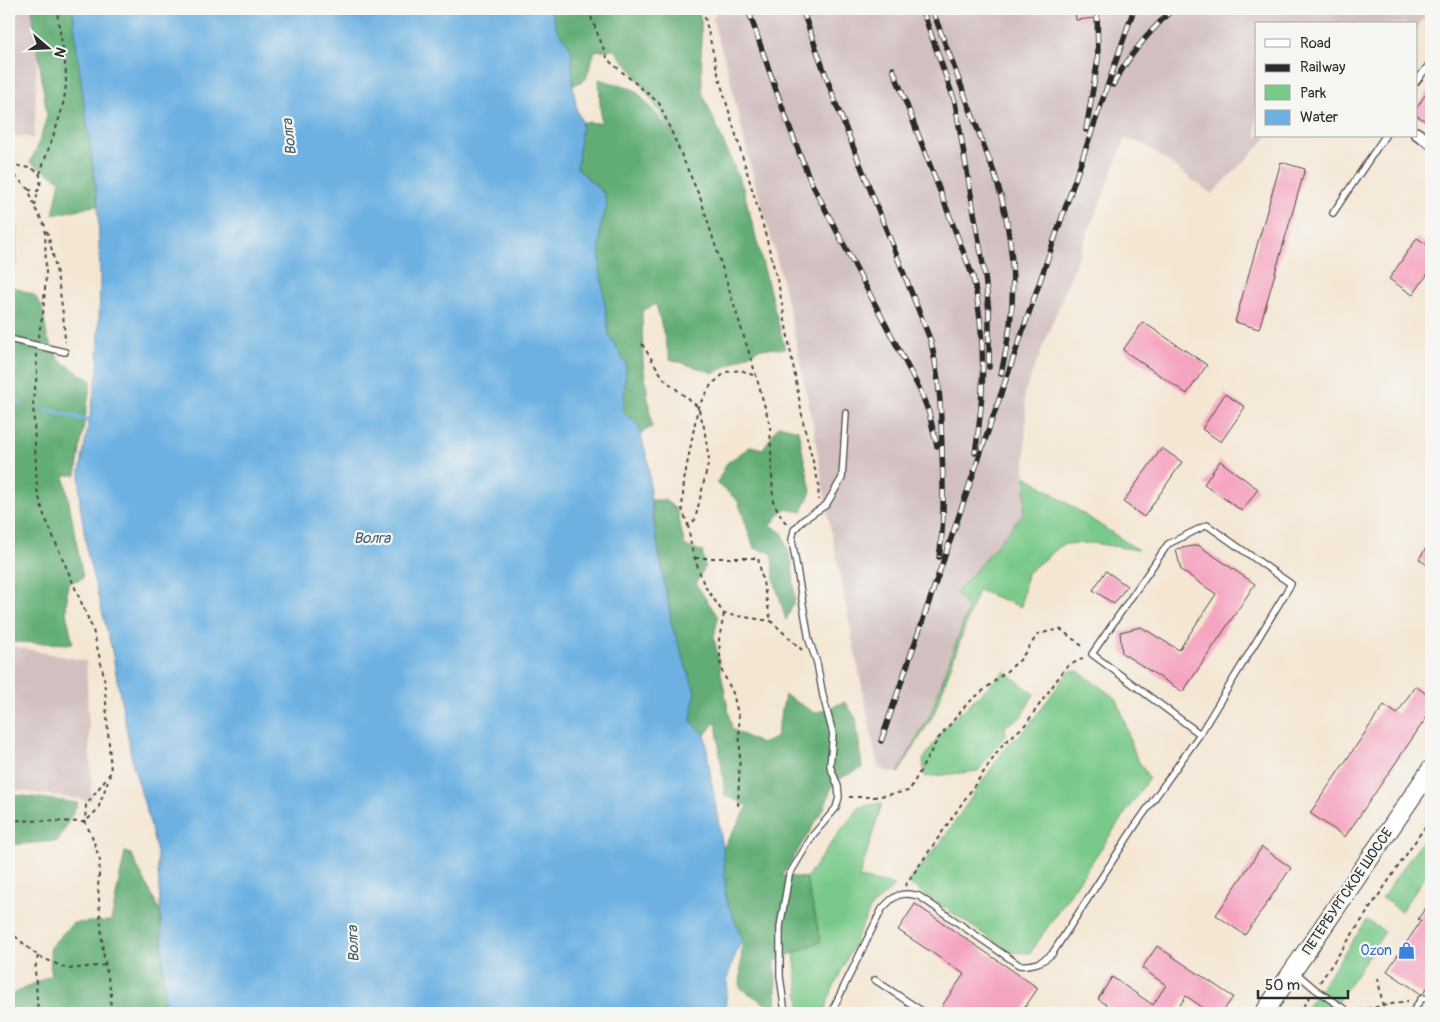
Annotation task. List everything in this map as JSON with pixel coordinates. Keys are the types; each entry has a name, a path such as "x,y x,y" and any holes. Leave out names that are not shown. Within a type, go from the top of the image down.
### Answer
{"main road":[{"name":"ПЕТЕРБУРГСКОЕ ШОССЕ","path":"1264,1013 1431,769"},
{"name":"ПЕТЕРБУРГСКОЕ ШОССЕ","path":"1277,1013 1431,789"}],"street":[{"path":"1418,134 1431,143"}],"lane":[{"path":"1418,79 1431,62"},
{"path":"1333,213 1384,138"},
{"path":"9,339 66,352"},
{"path":"785,1013 780,976 780,927 789,875 813,835 836,808 839,797 838,786 830,766 833,734 817,663 809,640 792,540 794,530 803,520 826,506 842,478 846,413"},
{"path":"832,1013 882,909 890,900 907,893 919,896 1019,965 1030,966 1042,962 1052,954 1134,826 1200,734 1291,584 1207,526 1168,544 1092,654 1200,734"},
{"path":"1301,977 1314,990 1350,1013"},
{"path":"876,980 925,1013"},
{"path":"1412,1013 1421,999 1431,998"}],"path":[{"path":"40,174 58,122 65,92 65,61 57,9"},
{"path":"590,9 591,17 608,60 659,103 701,200 757,377 770,425 773,501 782,518 794,530"},
{"path":"703,9 719,78 764,229 779,288 804,426 819,485 817,504 813,514"},
{"path":"9,164 35,169 40,174 42,181 35,208"},
{"path":"9,170 29,190 35,208 45,226 52,250 66,352"},
{"path":"29,190 38,191"},
{"path":"9,820 84,822 98,809 111,772 104,676 93,630 44,515 37,490 33,400 37,375 36,345 44,314 46,276 45,226"},
{"path":"642,344 664,379 698,407 704,427 709,460 695,520 688,525"},
{"path":"738,809 739,718 733,693 721,670 719,640 724,614 704,585 682,509 684,481 698,407 711,385 726,372 741,370 757,377"},
{"path":"695,558 758,558 771,621"},
{"path":"724,614 771,621 817,663"},
{"path":"839,797 874,797 908,791 938,739 966,704 1020,660 1038,634 1060,629 1092,654 1066,667 1024,725 1004,744 897,896"},
{"path":"110,1013 111,993 103,952 98,887 100,861 92,836 84,822 86,804 111,772"},
{"path":"1299,1013 1431,818"},
{"path":"9,931 38,956 68,969 106,965"},
{"path":"38,956 34,969 38,1013"},
{"path":"1378,978 1384,1013"},
{"path":"1350,1013 1421,999"}],"shaded area":[{"path":"9,9 39,9 34,138 9,135"},
{"path":"714,9 1431,9 1418,25 1418,22 1255,22 1255,138 1267,138 1212,194 1144,144 1125,139 1024,394 1026,410 1024,513 956,593 968,609 931,713 898,773 878,768 790,314 775,252 750,165 729,75 712,18 716,16"},
{"path":"9,443 14,444 11,646 86,661 92,801 9,789"}],"green space":[{"path":"32,9 73,9 98,205 53,215 60,180 30,162 37,148 47,116"},
{"path":"551,9 698,9 701,21 702,92 743,188 785,349 761,348 714,373 670,359 656,304 642,311 643,362 652,427 640,434 638,425 623,412 626,364 609,335 600,268 600,228 607,205 604,193 577,168 582,122 601,123 599,79 635,90 675,135 633,72 614,49 595,51 586,79 573,86 571,48 557,30"},
{"path":"9,190 15,202 16,234 16,263 10,274 9,274"},
{"path":"9,285 34,295 42,306 47,337 59,360 91,381 76,475 64,475 83,578 68,583 66,612 73,644 9,642"},
{"path":"779,425 798,430 811,491 802,512 784,509 771,525 783,534 792,564 795,600 786,620 774,579 772,553 754,548 738,501 717,483 727,463 751,446 763,449"},
{"path":"1026,476 1138,550 1093,543 1063,544 1027,573 1021,607 978,590 934,714 898,773 931,713 968,609 956,593 1024,513"},
{"path":"651,500 665,500 677,510 685,546 702,551 705,566 696,584 718,617 714,637 732,729 761,744 776,738 785,695 815,713 845,702 856,718 862,768 843,777 832,786 825,807 782,876 806,878 821,941 775,961 777,1011 740,988 742,939 726,900 723,848 748,806 725,795 716,721 705,735 691,722 695,692 672,626"},
{"path":"1005,671 1034,694 1021,717 1005,726 1006,734 978,771 925,777 923,760 945,727"},
{"path":"1069,671 1078,671 1117,699 1136,757 1149,778 1030,953 1010,952 907,882 941,842 1006,747 1027,728"},
{"path":"9,794 78,803 58,841 9,845"},
{"path":"882,803 859,878 895,885 871,907 829,997 825,1013 801,1013 794,953 821,941 806,878 860,807"},
{"path":"1431,828 1431,868 1401,911 1382,898"},
{"path":"125,852 131,854 160,911 165,1013 9,1013 9,996 51,975 50,947 73,923 111,921"},
{"path":"1367,920 1385,932 1330,1013 1303,1013"}],"water":[{"name":"Волга","path":"73,9 551,9 557,30 571,48 573,86 577,111 582,122 577,168 604,194 607,205 600,228 600,268 609,335 626,364 623,412 638,425 648,461 652,515 672,626 695,692 691,721 705,735 723,848 726,900 742,938 728,975 725,1013 165,1013 157,854 133,765 111,646 88,557 80,504 80,472 98,370 100,279 98,205"}],"building":[{"path":"1075,9 1094,9 1095,18 1076,20"},
{"path":"1431,86 1431,125 1418,116 1418,106"},
{"path":"1281,162 1305,169 1259,329 1235,322"},
{"path":"1417,238 1431,247 1431,269 1413,295 1389,279"},
{"path":"1143,322 1207,365 1187,394 1123,350"},
{"path":"1225,394 1245,407 1221,442 1202,429"},
{"path":"1162,448 1182,462 1144,517 1123,502"},
{"path":"1220,461 1258,489 1242,511 1204,484"},
{"path":"1431,540 1431,568 1419,559"},
{"path":"1198,545 1255,584 1183,692 1122,653 1120,632 1141,627 1179,650 1216,594 1181,570 1176,549"},
{"path":"1106,571 1127,586 1114,604 1093,590"},
{"path":"1415,686 1431,697 1431,711 1345,837 1310,813 1384,705 1397,714"},
{"path":"1262,847 1291,868 1245,935 1216,915"},
{"path":"1431,900 1431,982 1423,994 1421,994 1387,971 1421,921 1418,919"},
{"path":"915,904 1038,988 1021,1013 952,1013 942,1006 964,974 898,930"},
{"path":"1157,946 1233,997 1222,1013 1211,1013 1186,996 1175,1013 1119,1013 1098,999 1112,977 1153,1005 1166,985 1142,968"}],"waterway":[{"path":"9,400 21,403"},
{"path":"46,410 92,421"}],"railway":[{"path":"748,9 786,118 811,182 920,390 929,413 937,446"},
{"path":"802,9 836,104 930,339 938,380 941,421 943,503 939,557"},
{"path":"922,9 955,102 985,276 989,312 989,367"},
{"path":"932,9 995,175 1008,226 1013,274 1012,298 1007,348 1001,374"},
{"path":"1086,130 1098,59 1097,9"},
{"path":"881,741 1134,9"},
{"path":"1113,85 1125,64 1140,44 1173,9"},
{"path":"893,69 973,277 980,321 983,365 981,409 975,453"}],"place":[{"name":"Ozon","path":"1406,950"}]}
